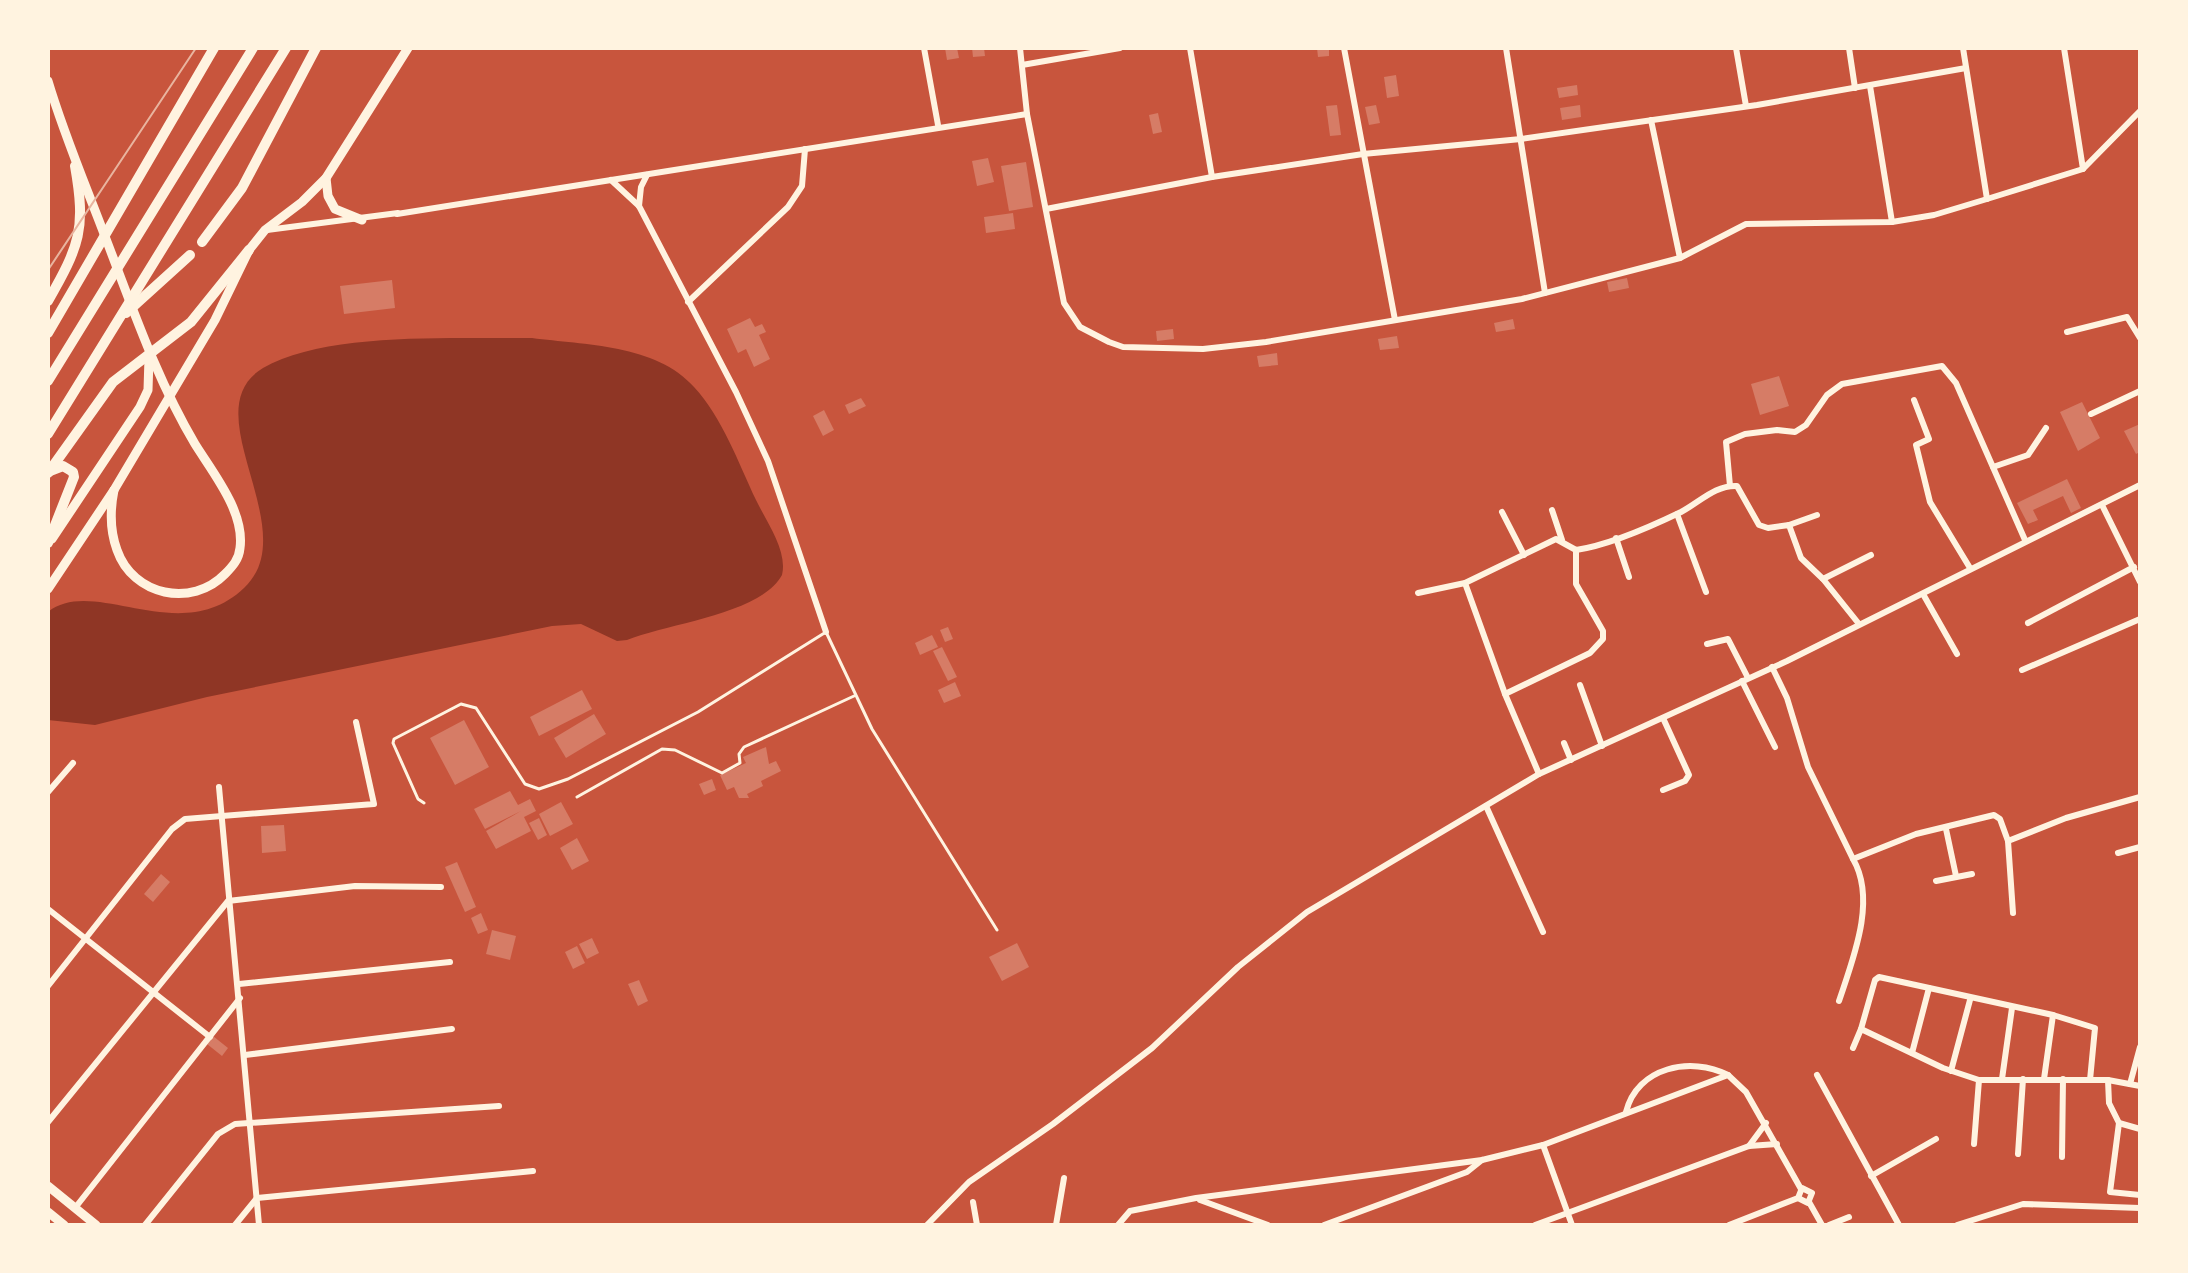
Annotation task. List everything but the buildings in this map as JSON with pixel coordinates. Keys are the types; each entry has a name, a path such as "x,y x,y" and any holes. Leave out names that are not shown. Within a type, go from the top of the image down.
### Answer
{"highway":[{"path":"48,333 214,48"},
{"path":"48,381 253,48"},
{"path":"48,434 286,48"},
{"path":"202,242 242,188 316,48"},
{"path":"48,472 113,382 191,322 265,230 302,202 326,178 408,48"},
{"path":"48,81 75,166 148,351 178,414 236,518 240,550 231,568 211,585 186,594 160,592 150,587 129,570 117,549 111,522 114,490"},
{"path":"48,301 66,269 83,213 75,166"},
{"path":"326,178 328,196 335,209 362,220"},
{"path":"48,589 114,490 215,320 249,250"},
{"path":"115,322 190,255"},
{"path":"48,544 140,407 148,390 148,351"},
{"path":"48,472 63,466 74,477 48,544"},
{"path":"48,1201 52,1189 96,1225"},
{"path":"48,1212 62,1224"}],"street":[{"path":"924,48 938,125"},
{"path":"1020,48 1027,114 1064,303 1080,327 1123,347 1222,348 1545,293 1680,258 1746,224 1892,222 1934,215 2083,169 2140,111"},
{"path":"1022,65 1120,48"},
{"path":"1190,48 1212,177"},
{"path":"1344,48 1395,320"},
{"path":"1506,48 1545,293"},
{"path":"1736,48 1746,106"},
{"path":"1849,48 1855,88"},
{"path":"1963,48 1987,199"},
{"path":"2064,48 2083,169"},
{"path":"1046,209 1212,177 1363,154 1521,139 1746,106 1966,68"},
{"path":"1870,86 1892,222"},
{"path":"265,230 441,208 938,125 1027,114"},
{"path":"1651,120 1680,258"},
{"path":"688,302 788,207 802,186 805,149"},
{"path":"639,206 639,194 647,175"},
{"path":"611,180 639,206 726,370 768,461 826,632"},
{"path":"2067,332 2127,317 2140,338"},
{"path":"1730,486 1726,442 1745,434 1777,430 1795,432 1806,425 1827,395 1842,384 1938,366 1945,368 1956,383 2025,540"},
{"path":"2091,414 2140,391"},
{"path":"1914,400 1929,439 1916,445 1930,502 1970,568"},
{"path":"1993,467 2028,455 2046,428"},
{"path":"927,1225 969,1182 1046,1130 1152,1048 1285,927 1539,774 1745,680 2140,485"},
{"path":"1576,550 1677,514 1713,492 1730,486 1742,490 1759,525 1768,528 1789,525 1817,515"},
{"path":"2102,505 2140,582"},
{"path":"1552,510 1562,540"},
{"path":"1502,512 1524,555"},
{"path":"1677,514 1706,592"},
{"path":"1789,525 1801,558 1823,579 1859,624"},
{"path":"1616,538 1629,577"},
{"path":"1418,593 1465,583 1556,539 1576,550"},
{"path":"1505,694 1590,653 1603,639 1603,631 1576,584 1576,550"},
{"path":"1823,579 1871,555"},
{"path":"2028,623 2134,567"},
{"path":"1465,583 1505,694 1539,774"},
{"path":"1923,594 1957,654"},
{"path":"2022,670 2140,619"},
{"path":"1707,644 1728,639 1775,747"},
{"path":"1772,667 1787,698 1808,767 1860,870 1864,897 1849,972 1839,1001"},
{"path":"1580,685 1602,746"},
{"path":"1663,718 1689,775 1685,781 1663,790"},
{"path":"48,986 172,829 185,819 222,813 374,804 356,722"},
{"path":"1564,743 1571,760"},
{"path":"48,792 73,763"},
{"path":"219,787 259,1225"},
{"path":"2008,841 2066,818 2140,797"},
{"path":"1486,806 1543,932"},
{"path":"1853,859 1916,834 1994,815 2000,819 2008,841 2013,913"},
{"path":"1946,829 1956,876"},
{"path":"2118,853 2140,847"},
{"path":"1936,881 1972,874"},
{"path":"48,1122 228,901 355,886 441,887"},
{"path":"48,909 210,1037"},
{"path":"239,984 450,962"},
{"path":"1853,1048 1876,978 2053,1015 2095,1028 2090,1080"},
{"path":"1912,1053 1929,988"},
{"path":"75,1208 240,998"},
{"path":"1951,1071 1970,1000"},
{"path":"2002,1079 2012,1008"},
{"path":"2044,1079 2053,1015"},
{"path":"245,1055 452,1029"},
{"path":"1861,1029 1951,1071 1979,1080 2108,1080 2140,1086"},
{"path":"2130,1084 2140,1047"},
{"path":"1626,1112 1633,1092 1657,1074 1703,1064 1728,1075 1746,1092 1766,1123 1801,1189 1812,1193 1809,1202"},
{"path":"1118,1225 1130,1211 1196,1198 1482,1160 1543,1145 1728,1075"},
{"path":"1817,1075 1899,1225"},
{"path":"2018,1154 2023,1079"},
{"path":"2062,1157 2063,1079"},
{"path":"1974,1144 1979,1080"},
{"path":"2108,1080 2109,1103 2119,1123 2110,1192 2140,1195"},
{"path":"145,1225 225,1128 250,1122 499,1106"},
{"path":"1749,1146 1766,1123"},
{"path":"2119,1123 2140,1129"},
{"path":"1871,1176 1936,1139"},
{"path":"1535,1225 1749,1146 1777,1144"},
{"path":"1543,1145 1572,1225"},
{"path":"1324,1225 1467,1172 1482,1160"},
{"path":"235,1225 257,1198 533,1171"},
{"path":"1056,1225 1064,1178"},
{"path":"1798,1198 1801,1189"},
{"path":"1196,1198 1268,1225"},
{"path":"1729,1225 1798,1198 1809,1202 1822,1225"},
{"path":"973,1202 977,1225"},
{"path":"1957,1225 2008,1206 2038,1202 2140,1208"},
{"path":"1982,1215 1985,1225"},
{"path":"1347,1217 1350,1225"},
{"path":"1829,1225 1849,1217"}],"lane":[{"path":"424,803 412,785 394,739 461,704 476,708 525,784 539,789 568,779 698,712 826,632 854,696 900,778 997,930"},
{"path":"577,797 662,749 675,750 722,773 740,763 744,747 854,696"}],"shaded area":[{"path":"431,338 532,338 596,345 640,354 678,373 694,387 721,426 779,546 782,575 771,588 735,608 627,640 617,641 581,624 552,626 207,697 95,725 48,720 48,612 67,603 89,601 166,613 193,612 219,605 244,588 260,564 263,535 238,412 244,387 263,368 290,356 356,343"}],"tram line":[{"path":"48,270 196,48"}]}
